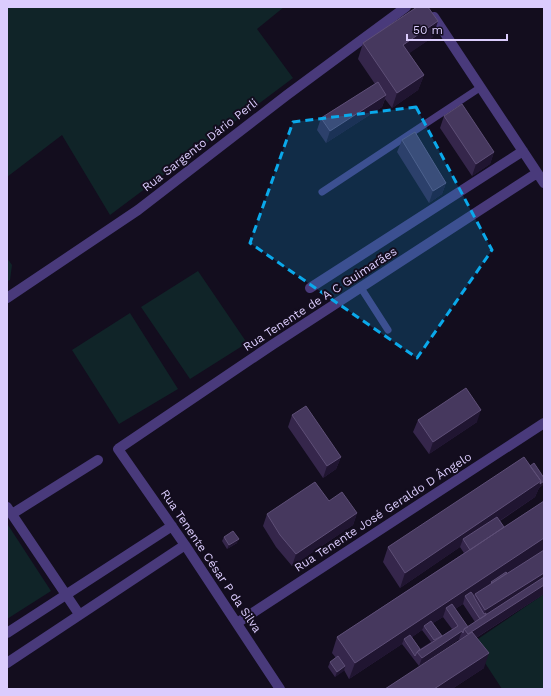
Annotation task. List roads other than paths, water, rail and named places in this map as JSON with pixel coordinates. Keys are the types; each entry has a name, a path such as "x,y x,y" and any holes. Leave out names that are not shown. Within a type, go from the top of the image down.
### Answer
{"street":[{"name":"Rua Sargento Dário Perli","path":"7,298 138,210 287,95 406,7"},
{"path":"434,17 523,151 541,172 544,183"},
{"path":"310,288 523,151"},
{"name":"Rua Tenente de A C Guimarães","path":"118,449 272,345 541,172"},
{"name":"Rua Tenente José Geraldo D Ângelo","path":"236,623 544,423"},
{"name":"Rua Tenente César P da Silva","path":"118,449 186,545 280,689"},
{"path":"79,614 9,511 98,460"},
{"path":"7,633 172,526"},
{"path":"7,663 79,614 186,545"}],"lane":[{"path":"322,192 480,87"},
{"path":"361,288 388,330"}]}
